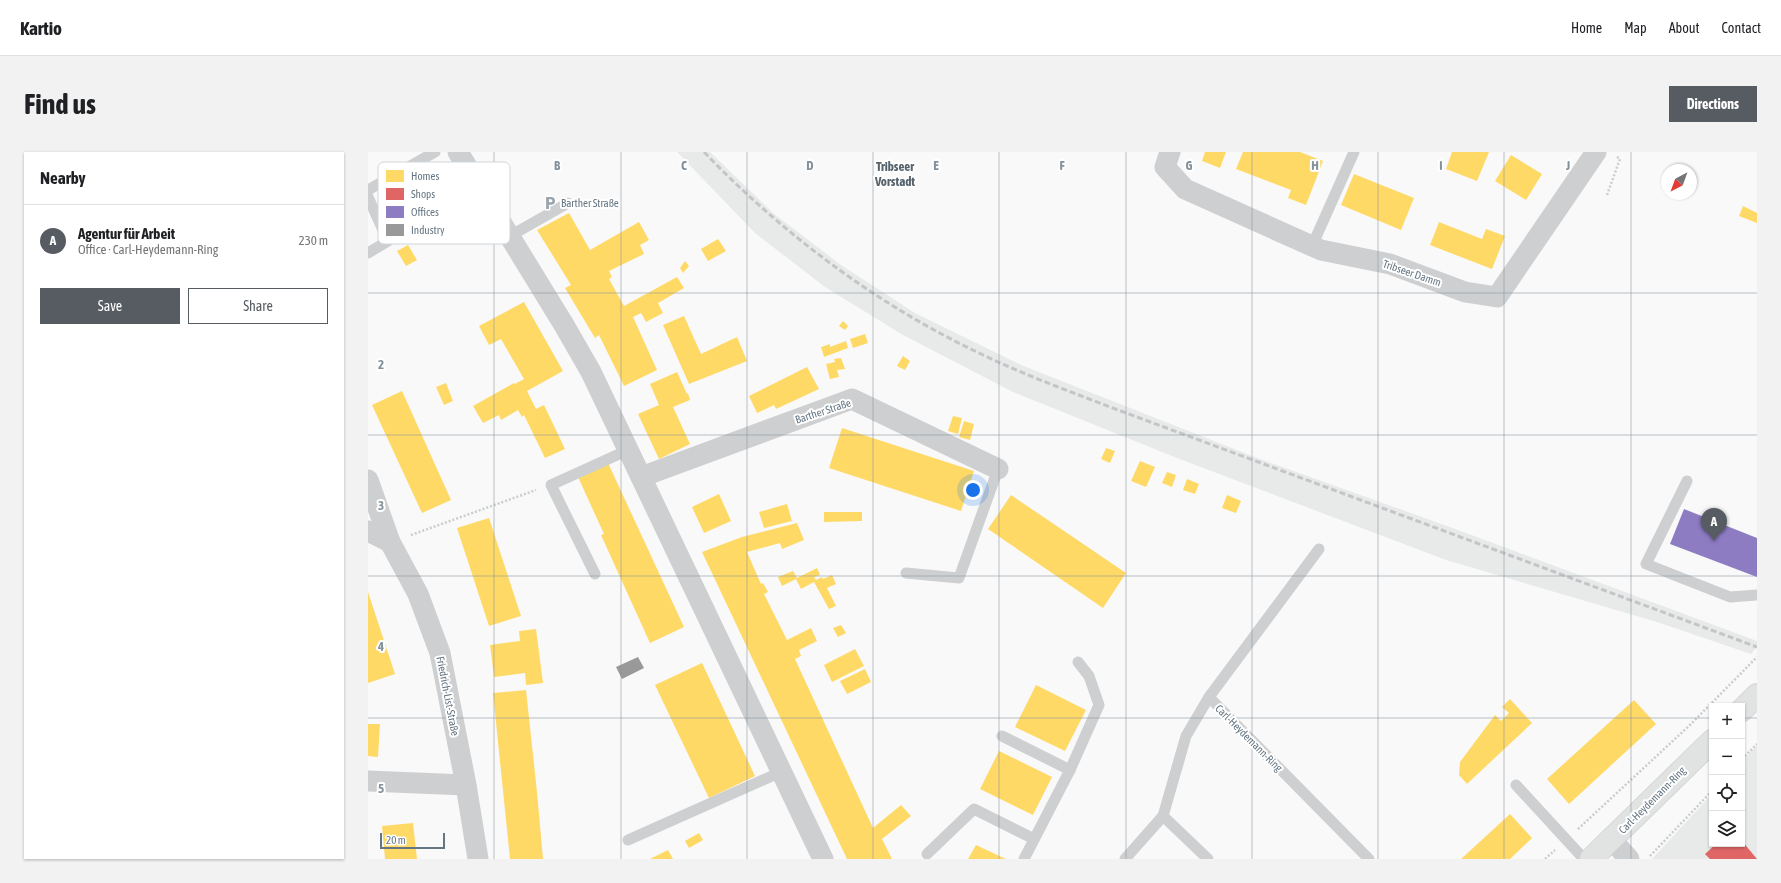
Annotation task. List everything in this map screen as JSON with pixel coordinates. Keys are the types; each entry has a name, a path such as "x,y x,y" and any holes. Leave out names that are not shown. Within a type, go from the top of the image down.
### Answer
{"main road":[{"path":"1745,707 1757,694"},
{"name":"Carl-Heydemann-Ring","path":"1591,859 1709,744"}],"street":[{"path":"458,152 464,162"},
{"name":"Tribseer Damm","path":"1170,152 1165,167 1185,189 1321,250 1390,264 1465,292 1497,297 1596,152"},
{"path":"510,236 591,372 823,859"},
{"name":"Barther Straße","path":"641,477 852,399 998,469"},
{"name":"Friedrich-List-Straße","path":"368,480 390,542 418,594 440,653 466,785 478,859"},
{"path":"368,531 390,542"},
{"path":"368,781 466,785"},
{"path":"1612,840 1629,859"}],"lane":[{"path":"417,162 435,152"},
{"path":"1312,246 1354,152"},
{"path":"368,190 378,184"},
{"path":"368,197 378,219"},
{"path":"510,236 568,203"},
{"path":"368,253 383,244"},
{"path":"595,574 551,485 628,450"},
{"path":"906,573 959,578 998,469"},
{"path":"1687,481 1646,564 1730,597 1757,595"},
{"path":"1209,697 1319,549"},
{"path":"1024,859 1070,770 1099,704 1089,676 1078,662"},
{"name":"Carl-Heydemann-Ring","path":"1125,859 1163,816 1186,736 1209,697 1369,859"},
{"path":"1002,736 1070,770"},
{"path":"628,840 781,772"},
{"path":"1516,785 1584,859"},
{"path":"927,854 974,809 1034,839"},
{"path":"1163,816 1208,859"}],"path":[{"path":"1607,195 1620,159 1610,152"},
{"path":"390,542 551,485"},
{"path":"1594,816 1690,726 1757,657"},
{"path":"1745,756 1757,744"},
{"path":"1647,859 1709,794"}],"shaded area":[{"path":"677,152 710,152 773,213 841,265 915,313 1021,365 1252,456 1458,530 1757,641 1757,647 1751,654 1657,622 1446,560 1177,458 1013,392 903,335 825,287 755,233"},
{"path":"1757,745 1757,859 1652,859 1709,797 1709,847 1745,847 1745,759"}],"building: Homes":[{"path":"1205,152 1226,152 1220,168 1202,161"},
{"path":"1243,152 1300,152 1323,161 1306,205 1288,198 1291,190 1236,169"},
{"path":"1452,152 1489,152 1477,181 1446,169"},
{"path":"1511,155 1542,174 1526,200 1495,181"},
{"path":"1354,174 1414,198 1401,230 1341,205"},
{"path":"1743,206 1757,213 1757,223 1739,216"},
{"path":"569,213 590,250 639,222 649,240 640,245 644,254 609,271 612,277 609,279 624,306 677,277 684,288 658,303 663,313 646,322 641,313 633,317 657,370 624,386 599,335 595,338 565,288 571,285 537,230"},
{"path":"1439,222 1482,239 1486,229 1505,236 1492,269 1430,245"},
{"path":"718,239 726,251 708,261 701,249"},
{"path":"408,245 417,260 406,266 397,251"},
{"path":"685,261 689,266 683,273 680,268"},
{"path":"524,302 563,371 527,391 536,409 544,405 565,449 545,458 524,415 522,417 518,410 501,420 499,415 483,423 473,406 524,379 501,339 489,345 479,326"},
{"path":"684,316 701,354 737,337 747,361 689,384 663,325"},
{"path":"843,321 848,326 845,330 839,326"},
{"path":"865,334 868,343 853,348 850,339"},
{"path":"846,341 848,348 824,357 821,347 830,344 830,347"},
{"path":"903,356 910,361 905,370 897,366"},
{"path":"841,358 845,369 837,370 839,377 830,379 826,364 835,362 834,359"},
{"path":"807,367 819,389 776,409 774,405 757,413 749,396"},
{"path":"677,372 690,400 673,407 690,444 659,459 638,414 659,405 650,384"},
{"path":"446,383 453,401 444,405 436,387"},
{"path":"402,391 451,500 422,513 372,405"},
{"path":"953,416 962,418 958,434 948,431"},
{"path":"964,421 974,424 970,440 959,437"},
{"path":"842,428 974,471 961,511 829,468"},
{"path":"1106,448 1115,451 1110,463 1101,459"},
{"path":"1140,461 1155,467 1146,487 1131,481"},
{"path":"608,463 684,627 650,643 601,535 604,534 578,477"},
{"path":"1167,472 1176,475 1172,487 1162,483"},
{"path":"1187,479 1199,484 1195,494 1183,490"},
{"path":"719,494 731,521 704,533 692,507"},
{"path":"1011,495 1126,573 1103,608 988,529"},
{"path":"1227,495 1241,501 1236,513 1222,508"},
{"path":"787,504 792,521 764,528 759,512"},
{"path":"824,512 862,512 862,521 824,522"},
{"path":"489,518 521,616 489,626 457,528"},
{"path":"797,523 804,540 782,549 780,543 747,552 761,584 763,583 768,592 764,594 787,640 811,628 817,641 799,650 801,656 795,659 873,828 901,805 911,816 882,839 892,859 847,859 702,552 742,537"},
{"path":"817,568 820,575 814,577 816,580 832,575 836,584 827,588 836,606 829,609 814,582 801,589 796,579 782,586 778,577 793,571 797,578"},
{"path":"368,592 395,674 368,683"},
{"path":"841,625 846,633 838,637 833,628"},
{"path":"536,629 543,683 526,685 525,673 494,677 490,645 520,641 519,631"},
{"path":"855,649 864,666 832,682 824,665"},
{"path":"702,663 755,776 709,798 655,685"},
{"path":"865,669 871,682 847,694 840,681"},
{"path":"1036,685 1086,710 1065,751 1015,727"},
{"path":"526,690 543,859 510,859 493,693"},
{"path":"1510,699 1532,723 1467,784 1459,775 1460,762 1495,715 1501,721 1509,713 1502,707"},
{"path":"1634,700 1656,724 1569,804 1547,779"},
{"path":"368,724 380,724 378,757 368,756"},
{"path":"999,751 1052,777 1033,815 980,789"},
{"path":"1510,814 1532,838 1510,859 1461,859"},
{"path":"413,823 417,859 385,859 382,826"},
{"path":"699,833 703,840 689,848 685,841"},
{"path":"976,845 1006,859 968,859"},
{"path":"668,850 673,859 650,859"}],"building: Shops":[{"path":"1745,845 1757,859 1710,859 1705,854 1713,847 1745,847"}],"building: Offices":[{"path":"1684,509 1757,538 1757,577 1670,544"}],"building: Industry":[{"path":"638,657 644,668 622,679 616,667"}],"railway":[{"path":"704,152 766,211 832,265 904,312 941,334 995,361 1044,382 1110,407 1757,647"}],"place":[{"name":"Barther Straße","path":"550,203"},
{"name":"Agentur für Arbeit","path":"1714,541"}],"district":[{"name":"Tribseer Vorstadt","path":"895,174"}]}
